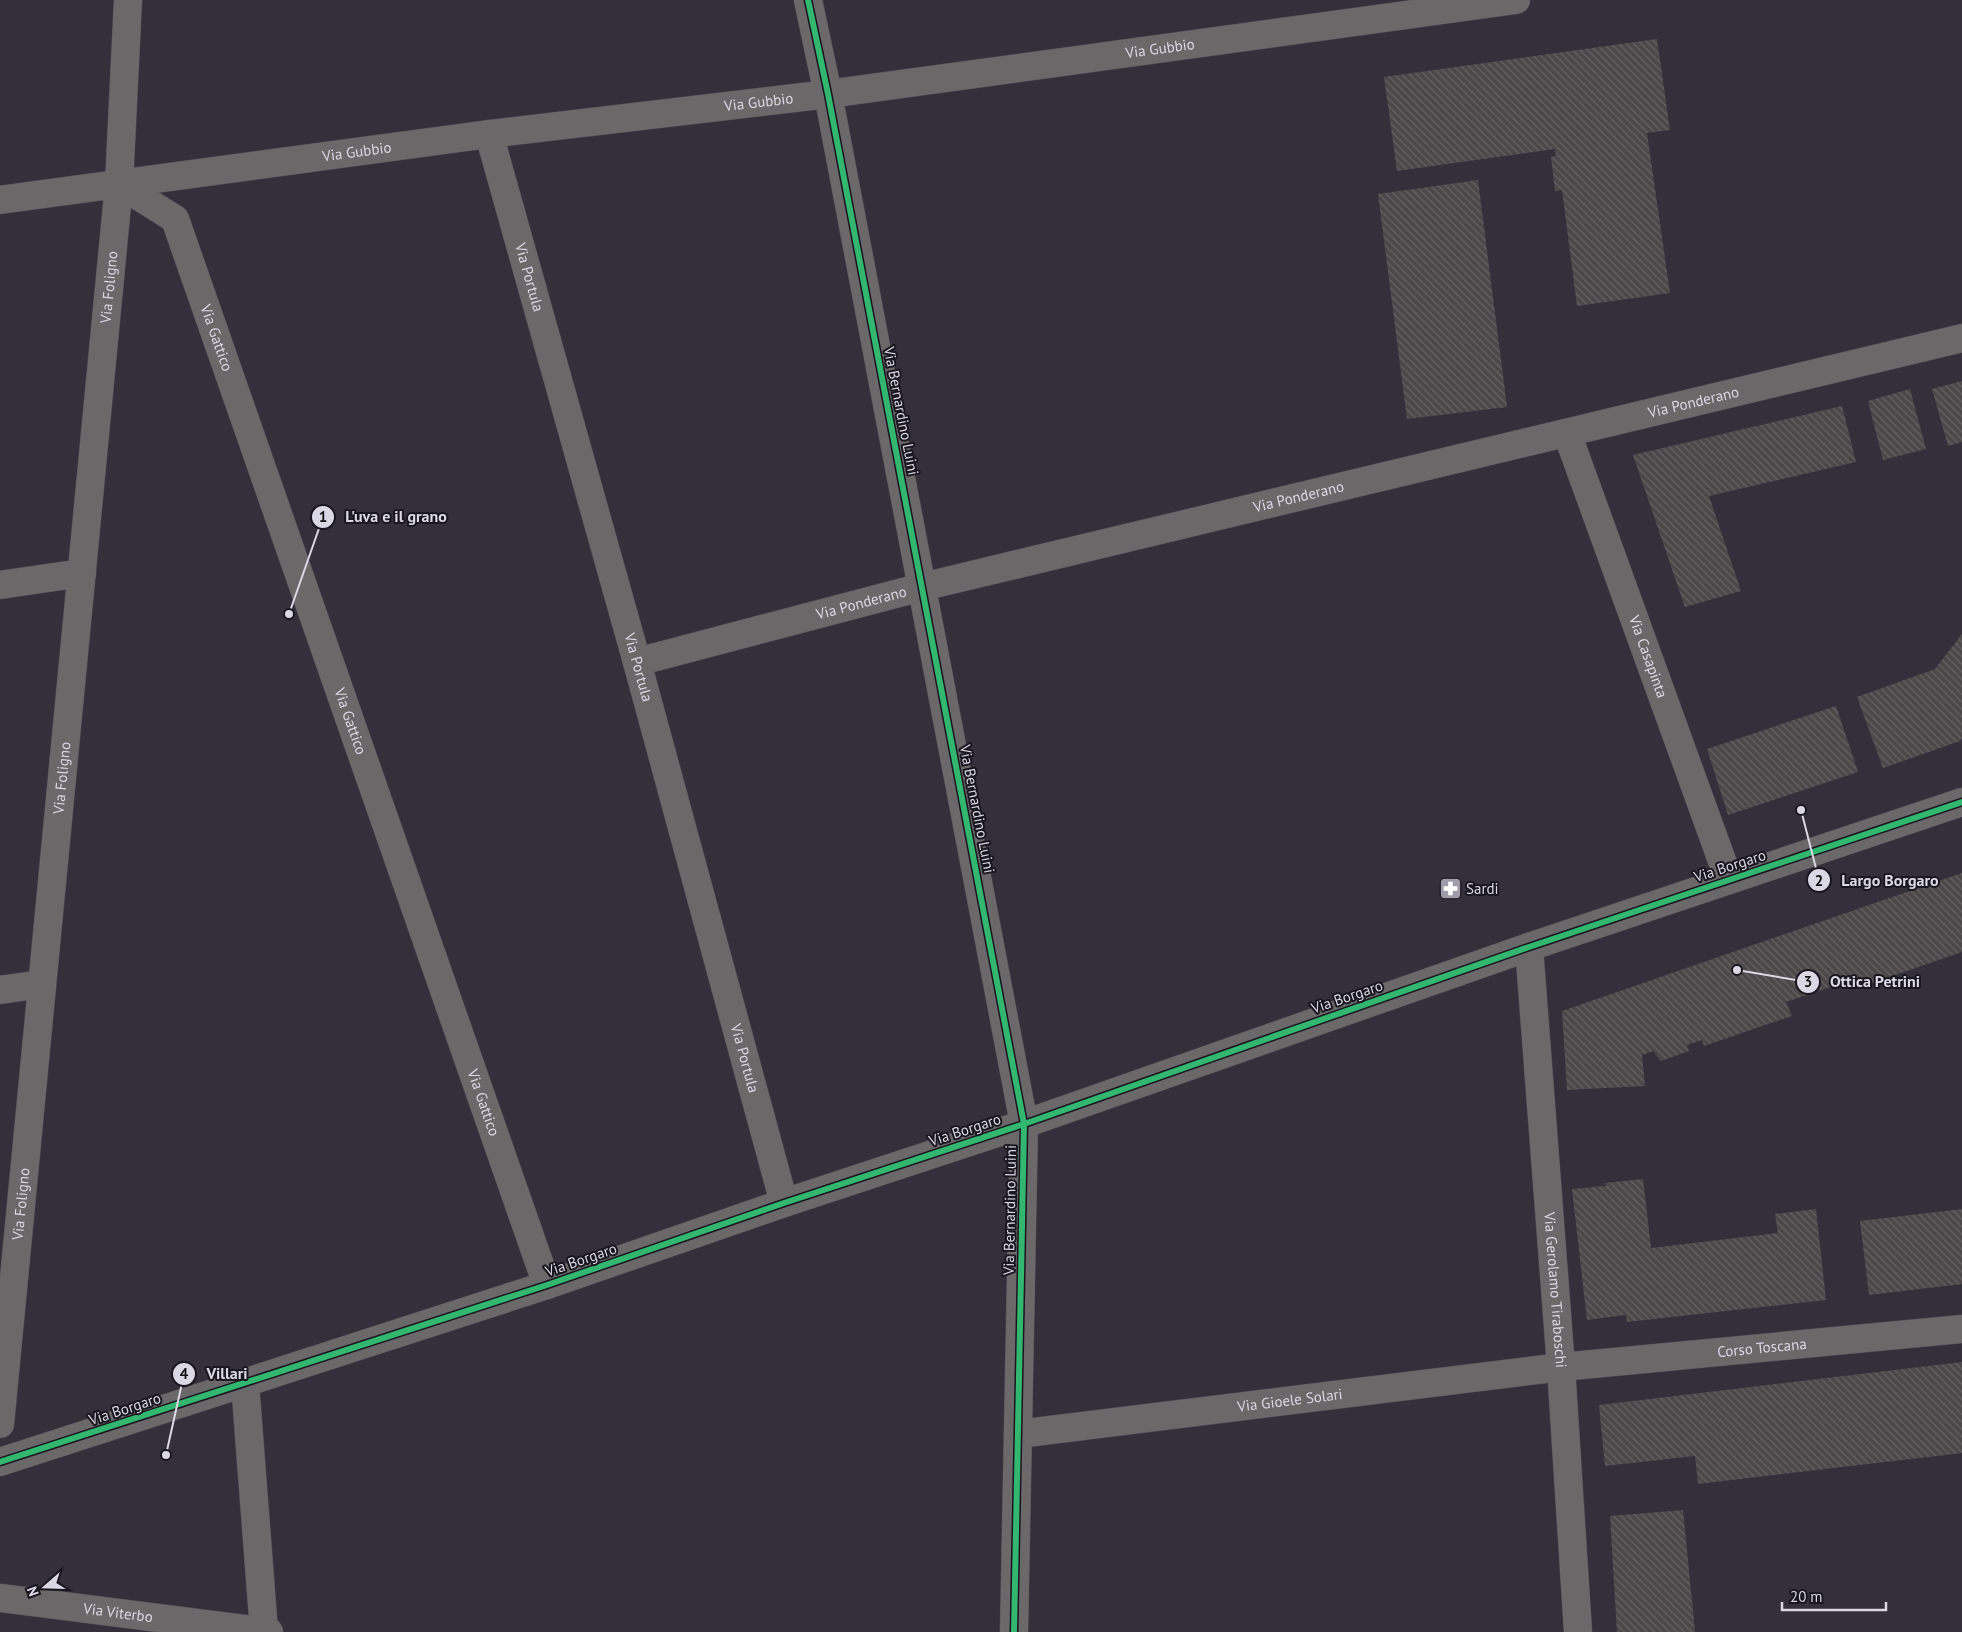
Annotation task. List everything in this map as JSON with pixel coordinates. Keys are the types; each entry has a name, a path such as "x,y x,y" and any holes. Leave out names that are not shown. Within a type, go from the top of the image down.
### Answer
{"street":[{"name":"Via Foligno","path":"0,1424 119,184 128,0"},
{"name":"Via Bernardino Luini","path":"808,0 828,94 1024,1124 1014,1632"},
{"name":"Via Gubbio","path":"0,200 489,134 828,94 1516,0"},
{"name":"Via Portula","path":"489,134 637,662 784,1203"},
{"name":"Via Gattico","path":"119,184 175,219 548,1285"},
{"name":"Via Ponderano","path":"637,662 922,587 1962,338"},
{"name":"Via Casapinta","path":"1568,432 1729,880"},
{"path":"0,585 82,573"},
{"name":"Via Borgaro","path":"0,1462 548,1285 784,1203 1024,1124 1528,947 1962,802"},
{"name":"Via Gerolamo Tiraboschi","path":"1528,947 1562,1367 1578,1632"},
{"path":"0,990 42,984"},
{"name":"Corso Toscana","path":"1562,1367 1962,1330"},
{"name":"Via Gioele Solari","path":"1018,1434 1562,1367"},
{"path":"245,1383 264,1632"},
{"name":"Via Viterbo","path":"0,1598 269,1632"}],"building":[{"path":"1657,39 1670,130 1647,133 1670,293 1577,306 1562,190 1555,191 1551,157 1556,156 1555,149 1397,171 1384,77"},
{"path":"1478,180 1507,407 1407,419 1378,194"},
{"path":"1962,381 1962,442 1948,446 1932,389"},
{"path":"1910,389 1926,449 1883,460 1868,401"},
{"path":"1842,406 1856,462 1709,496 1741,591 1685,607 1633,455"},
{"path":"1962,634 1962,738 1960,741 1883,768 1857,697 1935,669"},
{"path":"1836,706 1858,772 1728,815 1707,749"},
{"path":"1962,873 1962,952 1857,988 1854,979 1786,1002 1792,1016 1704,1046 1702,1040 1687,1045 1689,1051 1661,1061 1653,1051 1642,1055 1645,1086 1567,1090 1562,1011"},
{"path":"1643,1179 1651,1248 1778,1233 1775,1214 1816,1209 1826,1300 1627,1322 1626,1315 1587,1320 1572,1189 1606,1186 1605,1183"},
{"path":"1962,1209 1962,1284 1869,1295 1860,1221"},
{"path":"1962,1362 1962,1453 1698,1484 1695,1456 1605,1466 1599,1405"},
{"path":"1683,1510 1695,1632 1617,1632 1610,1516"}],"cycle path":[{"path":"808,0 828,94 1024,1124 1014,1632"},
{"path":"0,1462 547,1285 784,1203 1024,1124 1529,947 1962,802"}],"place":[{"name":"L'uva e il grano","path":"289,614"},
{"name":"Largo Borgaro","path":"1801,810"},
{"name":"Sardi","path":"1450,889"},
{"name":"Ottica Petrini","path":"1737,970"},
{"name":"Villari","path":"166,1455"}]}
